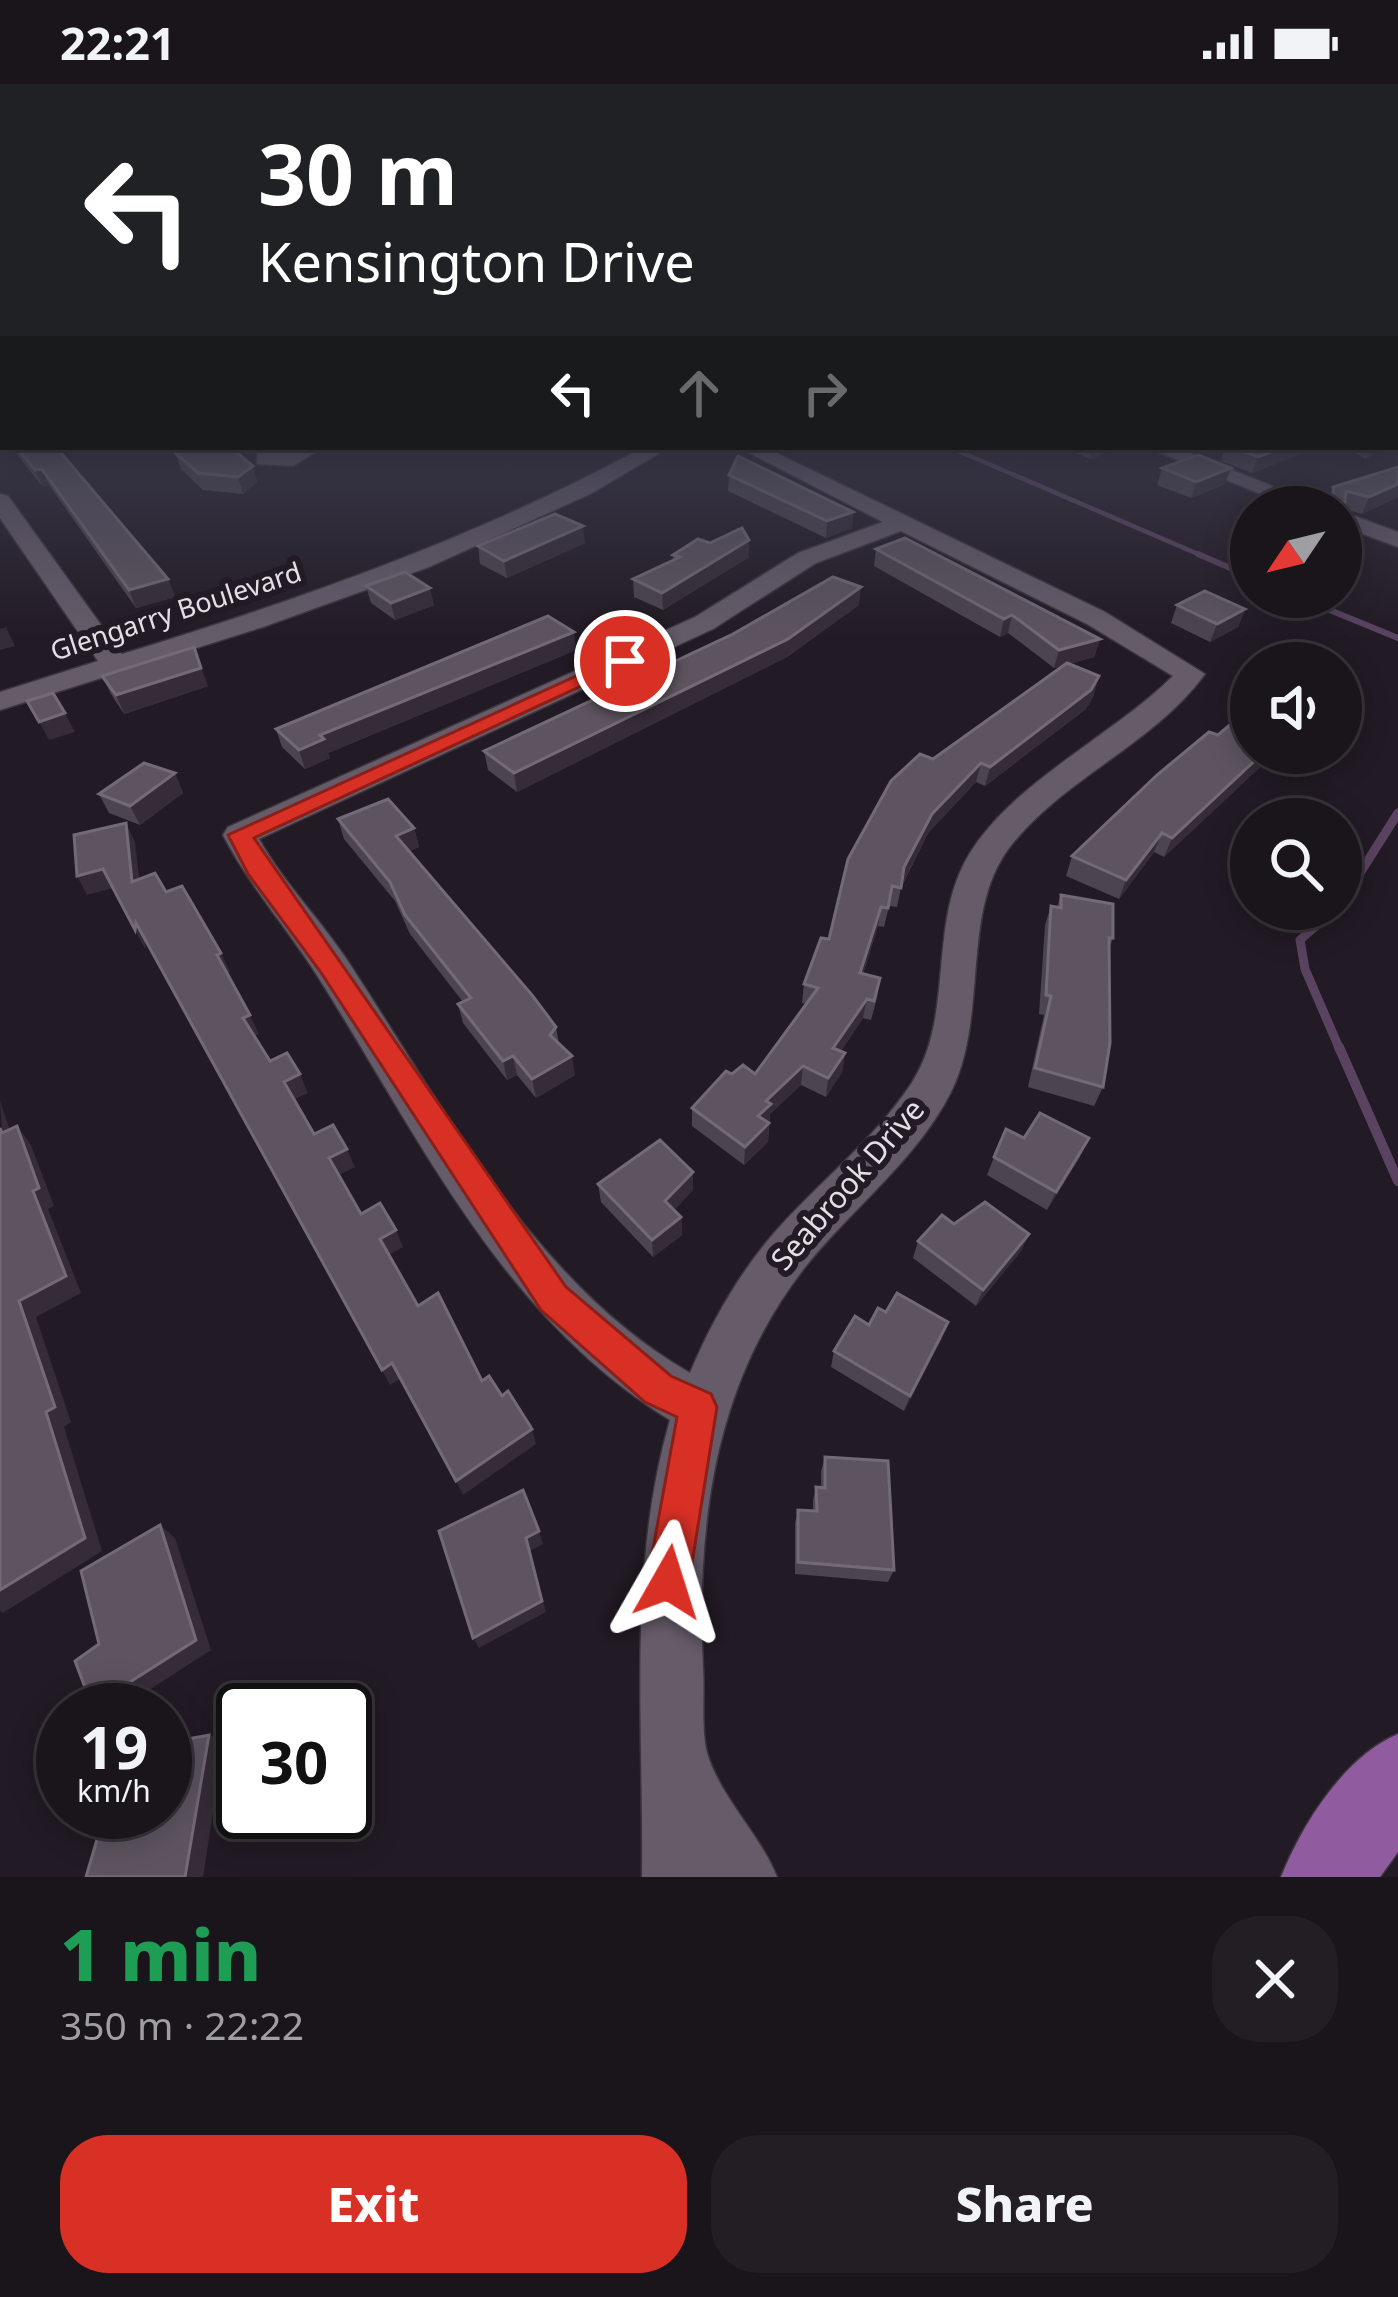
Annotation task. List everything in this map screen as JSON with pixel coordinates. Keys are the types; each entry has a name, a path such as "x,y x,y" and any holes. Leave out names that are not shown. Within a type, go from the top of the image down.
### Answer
{"main road":[{"path":"1326,1877 1398,1777"}],"street":[{"name":"Glengarry Boulevard","path":"359,572 568,475"},
{"name":"Glengarry Boulevard","path":"0,701 108,655 359,572 477,540 611,475"},
{"name":"Seabrook Drive","path":"676,1877 679,1772 669,1680 670,1551 698,1407 720,1356 772,1272 914,1114 938,1076 958,1014 969,893 990,853 1019,817 1141,723 1191,674 1096,619 803,475"},
{"path":"540,490 567,500"},
{"path":"0,501 108,655"},
{"path":"698,1407 658,1389 554,1299 330,964 257,868 240,835 704,623 807,558 902,524"},
{"path":"1362,525 1396,537"},
{"name":"Glengarry Boulevard","path":"0,676 108,655"},
{"name":"Seabrook Drive","path":"679,1772 742,1877"}],"building":[{"path":"46,475 79,475 168,579 129,590"},
{"path":"729,475 776,475 853,512 827,521"},
{"path":"1178,475 1214,475 1196,482"},
{"path":"1373,475 1398,475 1398,484 1369,497 1362,495 1362,486 1336,486"},
{"path":"555,514 583,526 504,561 478,546"},
{"path":"742,528 749,540 662,593 633,579 680,557 673,555 698,539 710,543"},
{"path":"905,538 1100,639 1059,650 1012,615 1004,619 876,549"},
{"path":"405,572 430,588 391,603 366,586"},
{"path":"833,577 861,587 788,639 514,773 484,751 733,634"},
{"path":"1205,591 1230,602 1230,617 1217,624 1177,605"},
{"path":"548,616 574,632 320,735 324,739 299,750 276,729"},
{"path":"194,647 201,668 116,695 102,676"},
{"path":"1067,663 1099,676 1091,690 990,767 981,763 932,814 904,867 901,888 892,886 888,908 881,907 860,973 880,978 874,1001 867,999 833,1048 845,1053 828,1078 803,1066 766,1101 771,1104 758,1116 769,1123 745,1147 692,1108 726,1071 732,1074 743,1065 755,1074 818,988 804,984 821,938 829,939 848,859 891,781 920,754 933,759"},
{"path":"53,693 65,713 39,722 27,701"},
{"path":"1230,725 1230,774 1241,774 1172,838 1162,833 1126,880 1072,856 1157,775 1209,732 1218,735"},
{"path":"144,763 175,773 130,806 99,794"},
{"path":"388,799 414,828 396,836 532,995 556,1027 550,1035 572,1056 532,1079 513,1056 503,1061 458,1004 471,998 405,915 390,882 338,819"},
{"path":"126,823 132,882 155,873 166,892 182,886 250,1015 243,1018 270,1061 287,1053 300,1074 284,1082 314,1134 333,1125 347,1149 329,1158 361,1214 380,1203 396,1230 380,1239 418,1306 438,1293 482,1381 489,1376 502,1396 508,1391 532,1429 456,1481 392,1363 382,1370 103,869 77,876 74,835"},
{"path":"1061,895 1113,904 1110,1043 1103,1087 1035,1068 1051,996 1046,995 1051,906 1061,908"},
{"path":"1040,1113 1089,1138 1056,1192 994,1157 1006,1129 1024,1138"},
{"path":"17,1126 39,1188 33,1191 66,1276 19,1301 55,1407 46,1412 85,1538 0,1590 0,1128 2,1133"},
{"path":"660,1140 693,1172 665,1201 681,1217 652,1240 598,1184"},
{"path":"985,1202 1029,1234 983,1290 918,1241 942,1215 954,1224"},
{"path":"897,1293 948,1322 910,1396 834,1351 855,1316 869,1325 878,1308 886,1312"},
{"path":"825,1457 888,1461 894,1570 798,1562 798,1510 817,1511 816,1487 825,1488"},
{"path":"523,1490 539,1531 526,1538 542,1601 473,1638 439,1531"},
{"path":"160,1525 196,1640 128,1683 83,1683 75,1661 99,1644 81,1571"},
{"path":"209,1735 192,1836 192,1738"},
{"path":"97,1839 191,1839 185,1877 86,1877"}],"waterway":[{"path":"1013,475 1205,557"},
{"path":"1198,554 1230,568"},
{"path":"1349,618 1398,638"},
{"path":"1362,870 1398,813"},
{"path":"1311,930 1300,940 1305,969 1340,1050"},
{"path":"1339,1047 1398,1181"}],"route":[{"path":"625,661 240,835 257,868 330,964 422,1109 554,1299 658,1389 698,1407 678,1501 668,1582"}]}
